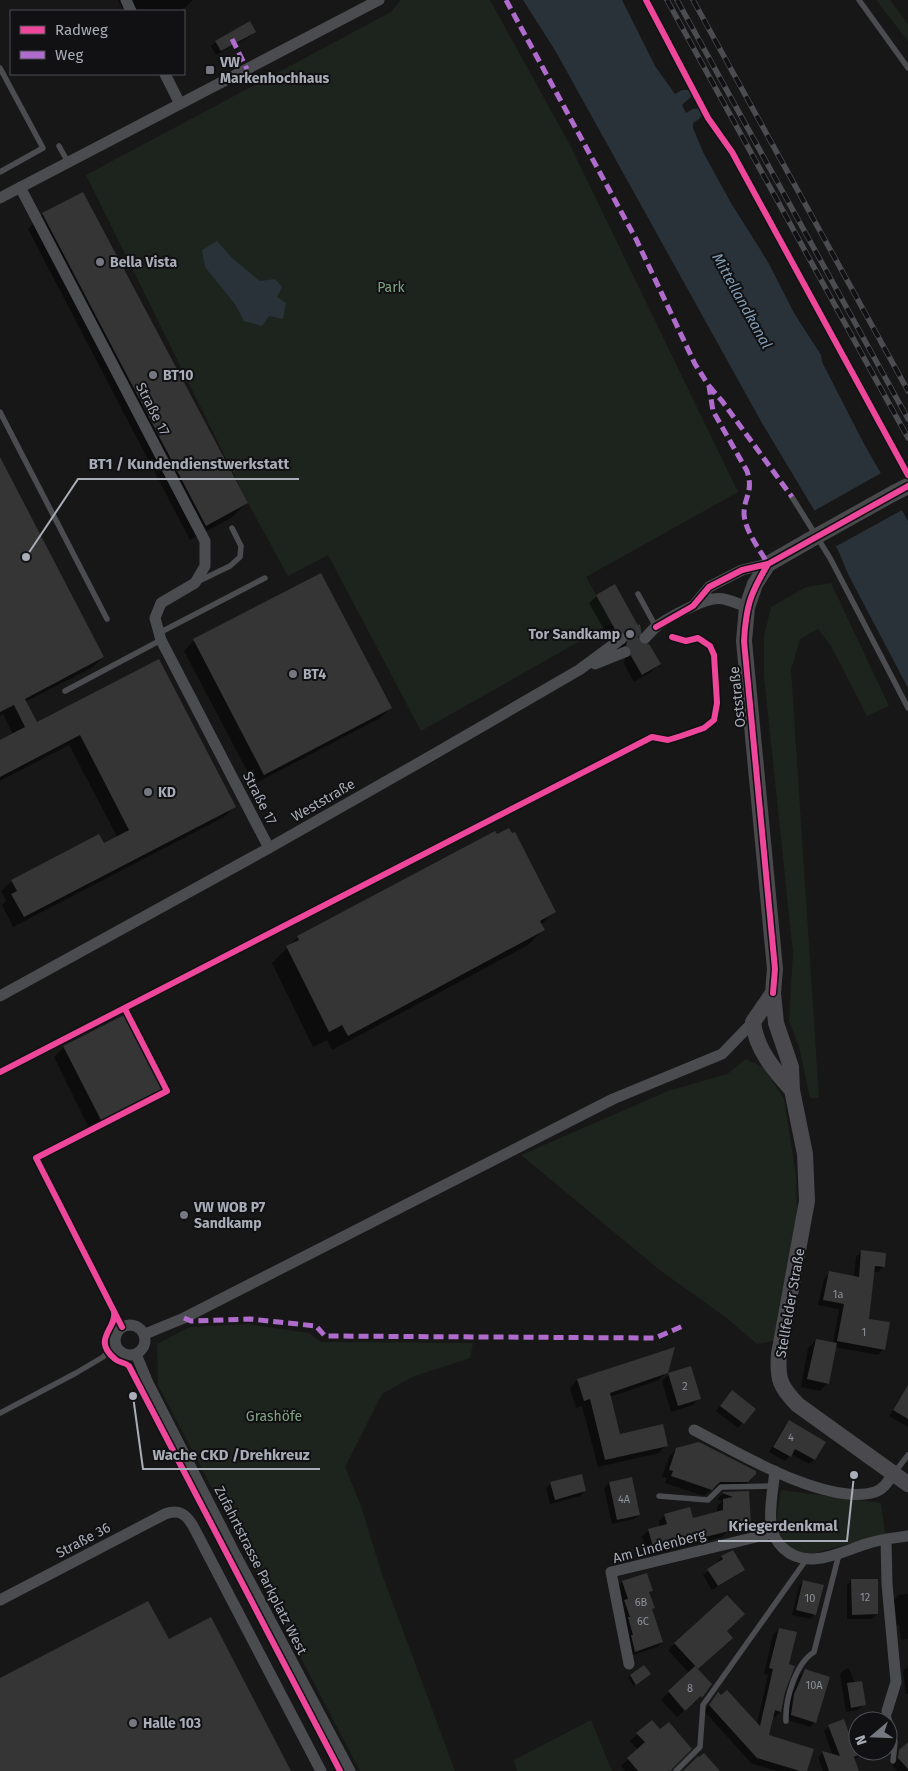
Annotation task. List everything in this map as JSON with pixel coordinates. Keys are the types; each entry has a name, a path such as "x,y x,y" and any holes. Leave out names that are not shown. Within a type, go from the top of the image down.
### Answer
{"street":[{"path":"0,198 379,0"},
{"path":"165,75 180,104"},
{"name":"Straße 17","path":"20,187 205,541 205,566 195,583 161,603 155,618 160,637 269,848"},
{"name":"Oststraße","path":"792,1090 791,1068 776,1023 773,993 775,969 744,641 747,607 756,584 768,564 908,486"},
{"path":"693,606 709,587 742,570 768,564"},
{"path":"643,634 693,606 713,599 729,600 747,607"},
{"name":"Weststraße","path":"0,996 269,848 579,670 621,639"},
{"name":"Weststraße","path":"579,670 626,652"},
{"path":"145,1334 184,1318 613,1099 722,1054 753,1022 773,993"},
{"path":"753,1022 754,1033 761,1049 792,1090"},
{"name":"Stellfelder Straße","path":"792,1090 805,1154 807,1201 779,1354 778,1377 784,1390 798,1405 908,1484"},
{"path":"135,1325 145,1334 146,1339 143,1348 136,1354 123,1354 116,1347 116,1334 122,1326 135,1325"},
{"name":"Zufahrtstrasse Parkplatz West","path":"136,1354 148,1383 225,1534 350,1771"},
{"path":"694,1430 775,1471 819,1488 848,1495 876,1492 884,1487 894,1474"},
{"path":"775,1471 770,1509 771,1527 777,1542 788,1552 806,1560 831,1557 867,1543 908,1536"},
{"name":"Straße 36","path":"0,1600 165,1514 170,1512 185,1515 193,1526 321,1771"},
{"name":"Am Lindenberg","path":"629,1664 611,1572 773,1533"},
{"path":"886,1539 886,1584 896,1682 888,1711"}],"lane":[{"path":"646,0 708,118 732,152 908,475"},
{"path":"859,0 908,68"},
{"path":"0,68 43,148 0,172"},
{"path":"59,146 68,162"},
{"path":"0,412 107,619"},
{"path":"792,497 830,558 908,708"},
{"path":"195,583 230,566 240,557 241,546 232,528"},
{"path":"65,691 265,578"},
{"path":"638,594 656,627"},
{"path":"36,1158 122,1326"},
{"path":"0,1413 103,1358 116,1347"},
{"path":"894,1474 908,1455"},
{"path":"659,1496 708,1500 721,1487 773,1486"},
{"path":"786,1721 786,1710 798,1668 814,1652 839,1554"},
{"path":"676,1771 700,1747 703,1705 806,1560"}],"green space":[{"name":"Park","path":"401,0 490,0 570,145 738,492 586,577 612,623 421,731 328,555 288,576 248,503 86,175 391,12"},
{"path":"876,0 890,0 908,24 908,41"},
{"path":"831,583 889,706 867,716 831,646 818,629 800,639 791,670 819,1098 810,1098 799,1047 789,1021 793,953 764,676 764,637 771,607 806,587"},
{"path":"746,1059 764,1068 784,1099 796,1175 797,1211 781,1324 773,1341 757,1344 724,1316 661,1271 521,1155 668,1091 727,1074"},
{"name":"Grashöfe","path":"248,1324 309,1333 321,1342 473,1343 470,1358 412,1377 382,1394 345,1467 361,1506 382,1574 455,1771 360,1771 158,1385 157,1344 190,1327"},
{"path":"781,1490 881,1503 885,1534 812,1554 794,1550 775,1528"},
{"path":"591,1720 612,1771 517,1771 514,1760"}],"water":[{"name":"Mittellandkanal","path":"523,0 622,0 655,66 675,94 682,90 689,90 693,95 682,105 686,113 700,108 703,114 693,123 693,128 703,152 731,203 768,262 794,313 821,355 822,362 863,442 908,521 908,688 848,574 838,550 762,423 556,52"},
{"path":"217,241 232,258 260,281 275,279 282,287 277,297 286,303 283,319 269,316 262,326 244,321 235,304 205,267 202,250"}],"pier":[{"path":"883,472 904,509 833,548 812,512"}],"building":[{"path":"250,21 256,32 221,51 215,41"},
{"name":"BT10","path":"83,192 248,503 206,526 42,213"},
{"path":"0,457 104,657 25,699 37,722 159,659 236,807 24,917 11,894 17,891 11,880 99,834 104,843 129,830 80,735 0,777 0,740 25,727 14,705 0,712"},
{"name":"BT4","path":"321,573 392,708 264,775 193,639"},
{"name":"Tor Sandkamp","path":"615,584 641,631 638,640 643,645 649,644 661,664 642,675 631,656 632,649 626,645 627,635 624,632 617,633 596,595"},
{"path":"509,828 512,833 515,832 556,912 540,921 545,930 348,1036 342,1025 329,1032 286,946 299,940 297,936 495,831 497,834"},
{"path":"124,1015 162,1089 101,1120 63,1046"},
{"path":"861,1250 886,1253 885,1267 875,1266 869,1319 890,1322 885,1350 837,1341 844,1304 823,1300 829,1271 859,1277"},
{"path":"816,1339 837,1343 829,1384 807,1379"},
{"path":"675,1347 668,1373 610,1393 620,1434 663,1424 668,1446 605,1460 590,1399 584,1401 577,1379"},
{"path":"691,1366 701,1399 678,1406 668,1373"},
{"path":"908,1385 908,1419 893,1410"},
{"path":"732,1390 756,1409 744,1424 720,1406"},
{"path":"789,1420 826,1442 815,1460 795,1449 791,1457 773,1447"},
{"path":"699,1442 756,1471 756,1474 748,1482 720,1482 712,1490 671,1476 673,1471 669,1470 676,1448"},
{"path":"582,1474 586,1491 555,1500 550,1482"},
{"path":"632,1477 640,1515 617,1520 609,1482"},
{"path":"749,1491 751,1524 728,1526 729,1531 654,1550 648,1529 667,1524 664,1514 690,1507 693,1518 723,1510 723,1499 733,1497 723,1492"},
{"path":"733,1550 745,1570 718,1586 707,1569 723,1559 721,1556"},
{"path":"647,1573 653,1591 649,1592 655,1608 652,1609 663,1642 635,1652 628,1617 630,1617 624,1600 628,1599 622,1581"},
{"path":"851,1579 878,1579 878,1614 852,1615"},
{"path":"803,1580 824,1585 816,1615 796,1610"},
{"path":"727,1595 745,1614 727,1631 733,1638 698,1669 674,1643"},
{"name":"Halle 103","path":"148,1601 169,1639 211,1617 291,1771 0,1771 0,1678"},
{"path":"779,1628 797,1632 789,1664 795,1666 785,1692 781,1712 775,1710 769,1735 814,1749 807,1771 800,1771 757,1758 709,1705 718,1692 721,1695 727,1690 760,1726 773,1669 769,1668"},
{"path":"644,1665 651,1674 636,1685 630,1675"},
{"path":"695,1666 712,1684 702,1698 701,1696 685,1711 668,1691"},
{"path":"805,1669 830,1677 816,1723 791,1715 794,1694"},
{"path":"862,1681 866,1705 851,1708 847,1683"},
{"path":"844,1719 848,1730 848,1761 855,1761 859,1771 829,1771 822,1751 840,1756 828,1725"},
{"path":"652,1720 660,1729 669,1722 692,1749 671,1771 638,1771 627,1758 645,1742 636,1733"},
{"path":"908,1742 908,1769 898,1758 899,1750"},
{"path":"704,1753 720,1771 683,1771 698,1756"}],"tunnel":[{"path":"621,639 631,632 641,630"},
{"path":"625,652 639,646 645,638"}],"railway":[{"path":"667,0 908,438"},
{"path":"677,0 908,419"},
{"path":"693,0 908,391"}],"marked path":[{"path":"506,0 636,239 695,364 709,386 713,411 747,471 749,489 744,508 745,520 750,534 768,564"},
{"path":"232,39 247,69"},
{"path":"709,386 792,497"},
{"path":"184,1318 191,1321 250,1319 316,1326 325,1336 655,1338 683,1326"}],"cycle path":[{"path":"646,0 708,118 732,152 908,475"},
{"path":"773,993 775,969 744,641 750,601 768,564 908,486"},
{"path":"656,627 693,606 709,587 742,570 768,564"},
{"path":"0,1072 652,737 668,740 704,728 714,720 717,703 714,655 710,646 698,638 686,641 672,637"},
{"path":"122,1327 36,1158 167,1091 125,1009"},
{"path":"114,1312 114,1318 105,1340 105,1346 108,1352 117,1360 129,1366 340,1771"}],"place":[{"name":"VW Markenhochhaus","path":"210,70"},
{"name":"Bella Vista","path":"100,262"},
{"name":"BT10","path":"153,375"},
{"name":"BT1 / Kundendienstwerkstatt","path":"26,557"},
{"name":"Tor Sandkamp","path":"630,634"},
{"name":"BT4","path":"293,674"},
{"name":"KD","path":"148,792"},
{"name":"VW WOB P7 Sandkamp","path":"184,1215"},
{"name":"Wache CKD /Drehkreuz","path":"133,1396"},
{"name":"Kriegerdenkmal","path":"854,1475"},
{"name":"Halle 103","path":"133,1723"}]}
